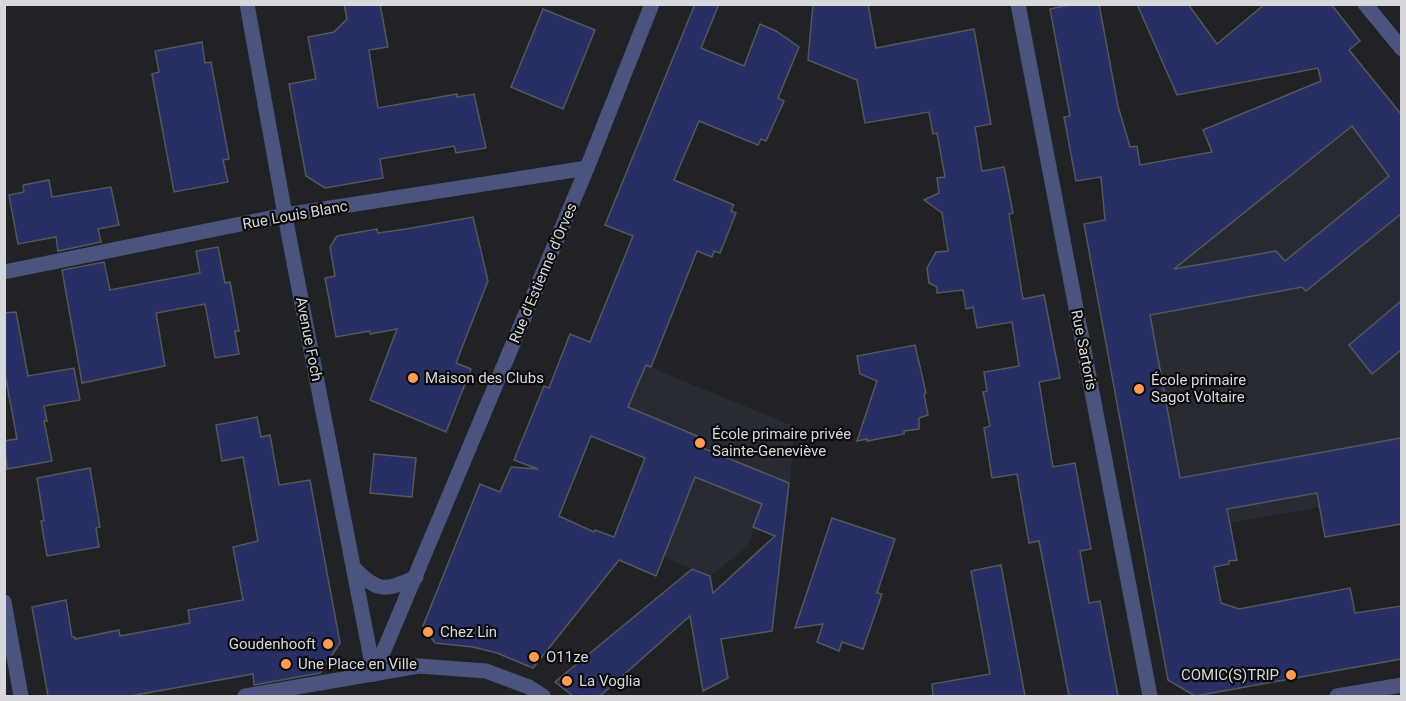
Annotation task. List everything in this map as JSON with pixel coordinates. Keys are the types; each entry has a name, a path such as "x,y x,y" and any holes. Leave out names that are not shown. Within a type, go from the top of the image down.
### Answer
{"street":[{"name":"Avenue Foch","path":"248,4 285,215 374,674"},
{"name":"Rue d'Estienne d'Orves","path":"374,674 587,168 652,4"},
{"name":"Rue Sartoris","path":"1018,4 1150,696"},
{"path":"1365,4 1401,49"},
{"name":"Rue Louis Blanc","path":"4,272 285,215 587,168"},
{"path":"354,568 370,585 393,587 416,577"},
{"path":"4,602 21,696"},
{"path":"245,696 419,666 486,671 529,687 543,696"},
{"path":"1337,696 1401,685"}],"shaded area":[{"path":"1364,68 1401,113 1401,486 1379,497 1142,538 1092,271 1188,255 1237,173"},
{"name":"École primaire privée Sainte-Geneviève","path":"570,334 795,427 787,514 762,505 748,546 710,576 614,537 645,458 537,415"}],"building":[{"path":"344,4 380,4 388,47 369,50 378,108 457,94 457,97 474,94 486,148 456,153 454,146 380,159 383,178 325,188 306,176 289,84 316,79 308,37 334,32 347,19"},
{"path":"695,4 719,4 701,48 744,66 760,24 776,31 799,47 778,98 784,101 766,141 761,139 758,145 699,121 674,180 734,205 731,211 736,213 720,253 714,251 712,257 697,251 651,367 646,365 628,407 697,436 693,444 789,483 772,631 721,639 728,678 703,691 690,616 600,696 573,696 555,682 692,569 710,576 713,593 775,536 753,527 762,504 695,477 656,576 619,560 533,668 497,653 473,647 435,643 423,626 480,484 500,492 511,467 538,469 514,460 544,386 549,388 570,334 590,342 633,236 605,225","holes":["591,436 645,458 614,537 595,530 594,532 559,516"]},
{"path":"813,4 868,4 876,48 974,29 991,124 975,127 982,171 1004,167 1013,213 1009,214 1023,299 1044,295 1060,378 1039,382 1053,467 1075,463 1091,549 1080,551 1089,603 1100,601 1118,696 1069,696 1039,541 1029,543 1017,474 992,478 984,428 990,426 983,392 987,391 984,372 1019,366 1012,322 977,328 973,307 966,309 963,290 937,293 937,287 929,283 927,268 936,252 948,251 942,213 924,200 939,193 937,178 945,177 937,133 933,134 929,112 865,123 857,80 808,60"},
{"path":"1074,4 1099,4 1118,106 1130,147 1137,146 1140,165 1212,152 1203,130 1321,81 1318,68 1177,95 1137,4 1188,4 1217,44 1265,4 1331,4 1360,41 1349,50 1401,114 1401,214 1306,291 1302,287 1150,315 1180,478 1401,438 1401,524 1325,537 1317,493 1227,509 1237,560 1214,567 1221,603 1239,609 1350,588 1355,613 1401,606 1401,659 1195,696 1168,680 1084,224 1105,220 1101,177 1076,181 1064,117 1070,116 1050,9","holes":["1352,126 1389,176 1285,261 1276,251 1174,269"]},
{"path":"543,9 595,30 563,109 511,87"},
{"path":"202,42 205,63 211,62 229,159 223,160 228,182 174,192 152,74 159,72 155,51"},
{"path":"49,180 52,197 111,187 119,225 98,229 101,242 58,251 56,237 18,244 9,195 24,192 23,185"},
{"path":"473,217 488,281 456,363 471,369 446,432 370,400 397,329 336,337 325,278 335,276 330,247 337,236 377,229 378,233"},
{"path":"218,247 225,283 230,282 239,331 235,331 239,354 215,358 205,304 156,313 165,366 82,383 62,270 104,262 110,290 200,273 196,251"},
{"path":"1401,301 1401,350 1372,374 1349,345"},
{"path":"16,312 28,376 74,368 80,400 44,406 47,421 44,421 52,461 7,469 4,441 17,439 4,369 4,313"},
{"path":"915,345 926,393 924,394 928,415 919,418 919,429 904,431 904,434 857,441 877,381 860,374 857,356"},
{"path":"257,417 261,437 270,435 279,485 310,480 340,643 320,673 254,685 253,674 130,696 48,696 32,607 66,600 72,637 75,639 119,630 120,636 190,623 188,610 243,600 233,547 258,541 243,457 222,461 216,425"},
{"path":"374,454 416,458 412,497 370,493"},
{"path":"90,468 100,527 96,528 99,547 47,556 37,478"},
{"path":"832,518 895,539 877,593 882,594 863,649 842,642 839,651 817,642 823,624 795,628"},
{"path":"1001,565 1025,696 933,696 932,684 990,674 971,571"}],"place":[{"name":"Maison des Clubs","path":"413,378"},
{"name":"École primaire Sagot Voltaire","path":"1139,389"},
{"name":"École primaire privée Sainte-Geneviève","path":"700,443"},
{"name":"Chez Lin","path":"428,632"},
{"name":"Goudenhooft","path":"328,644"},
{"name":"O11ze","path":"534,657"},
{"name":"Une Place en Ville","path":"286,664"},
{"name":"COMIC(S)TRIP","path":"1291,675"},
{"name":"La Voglia","path":"567,681"}]}
